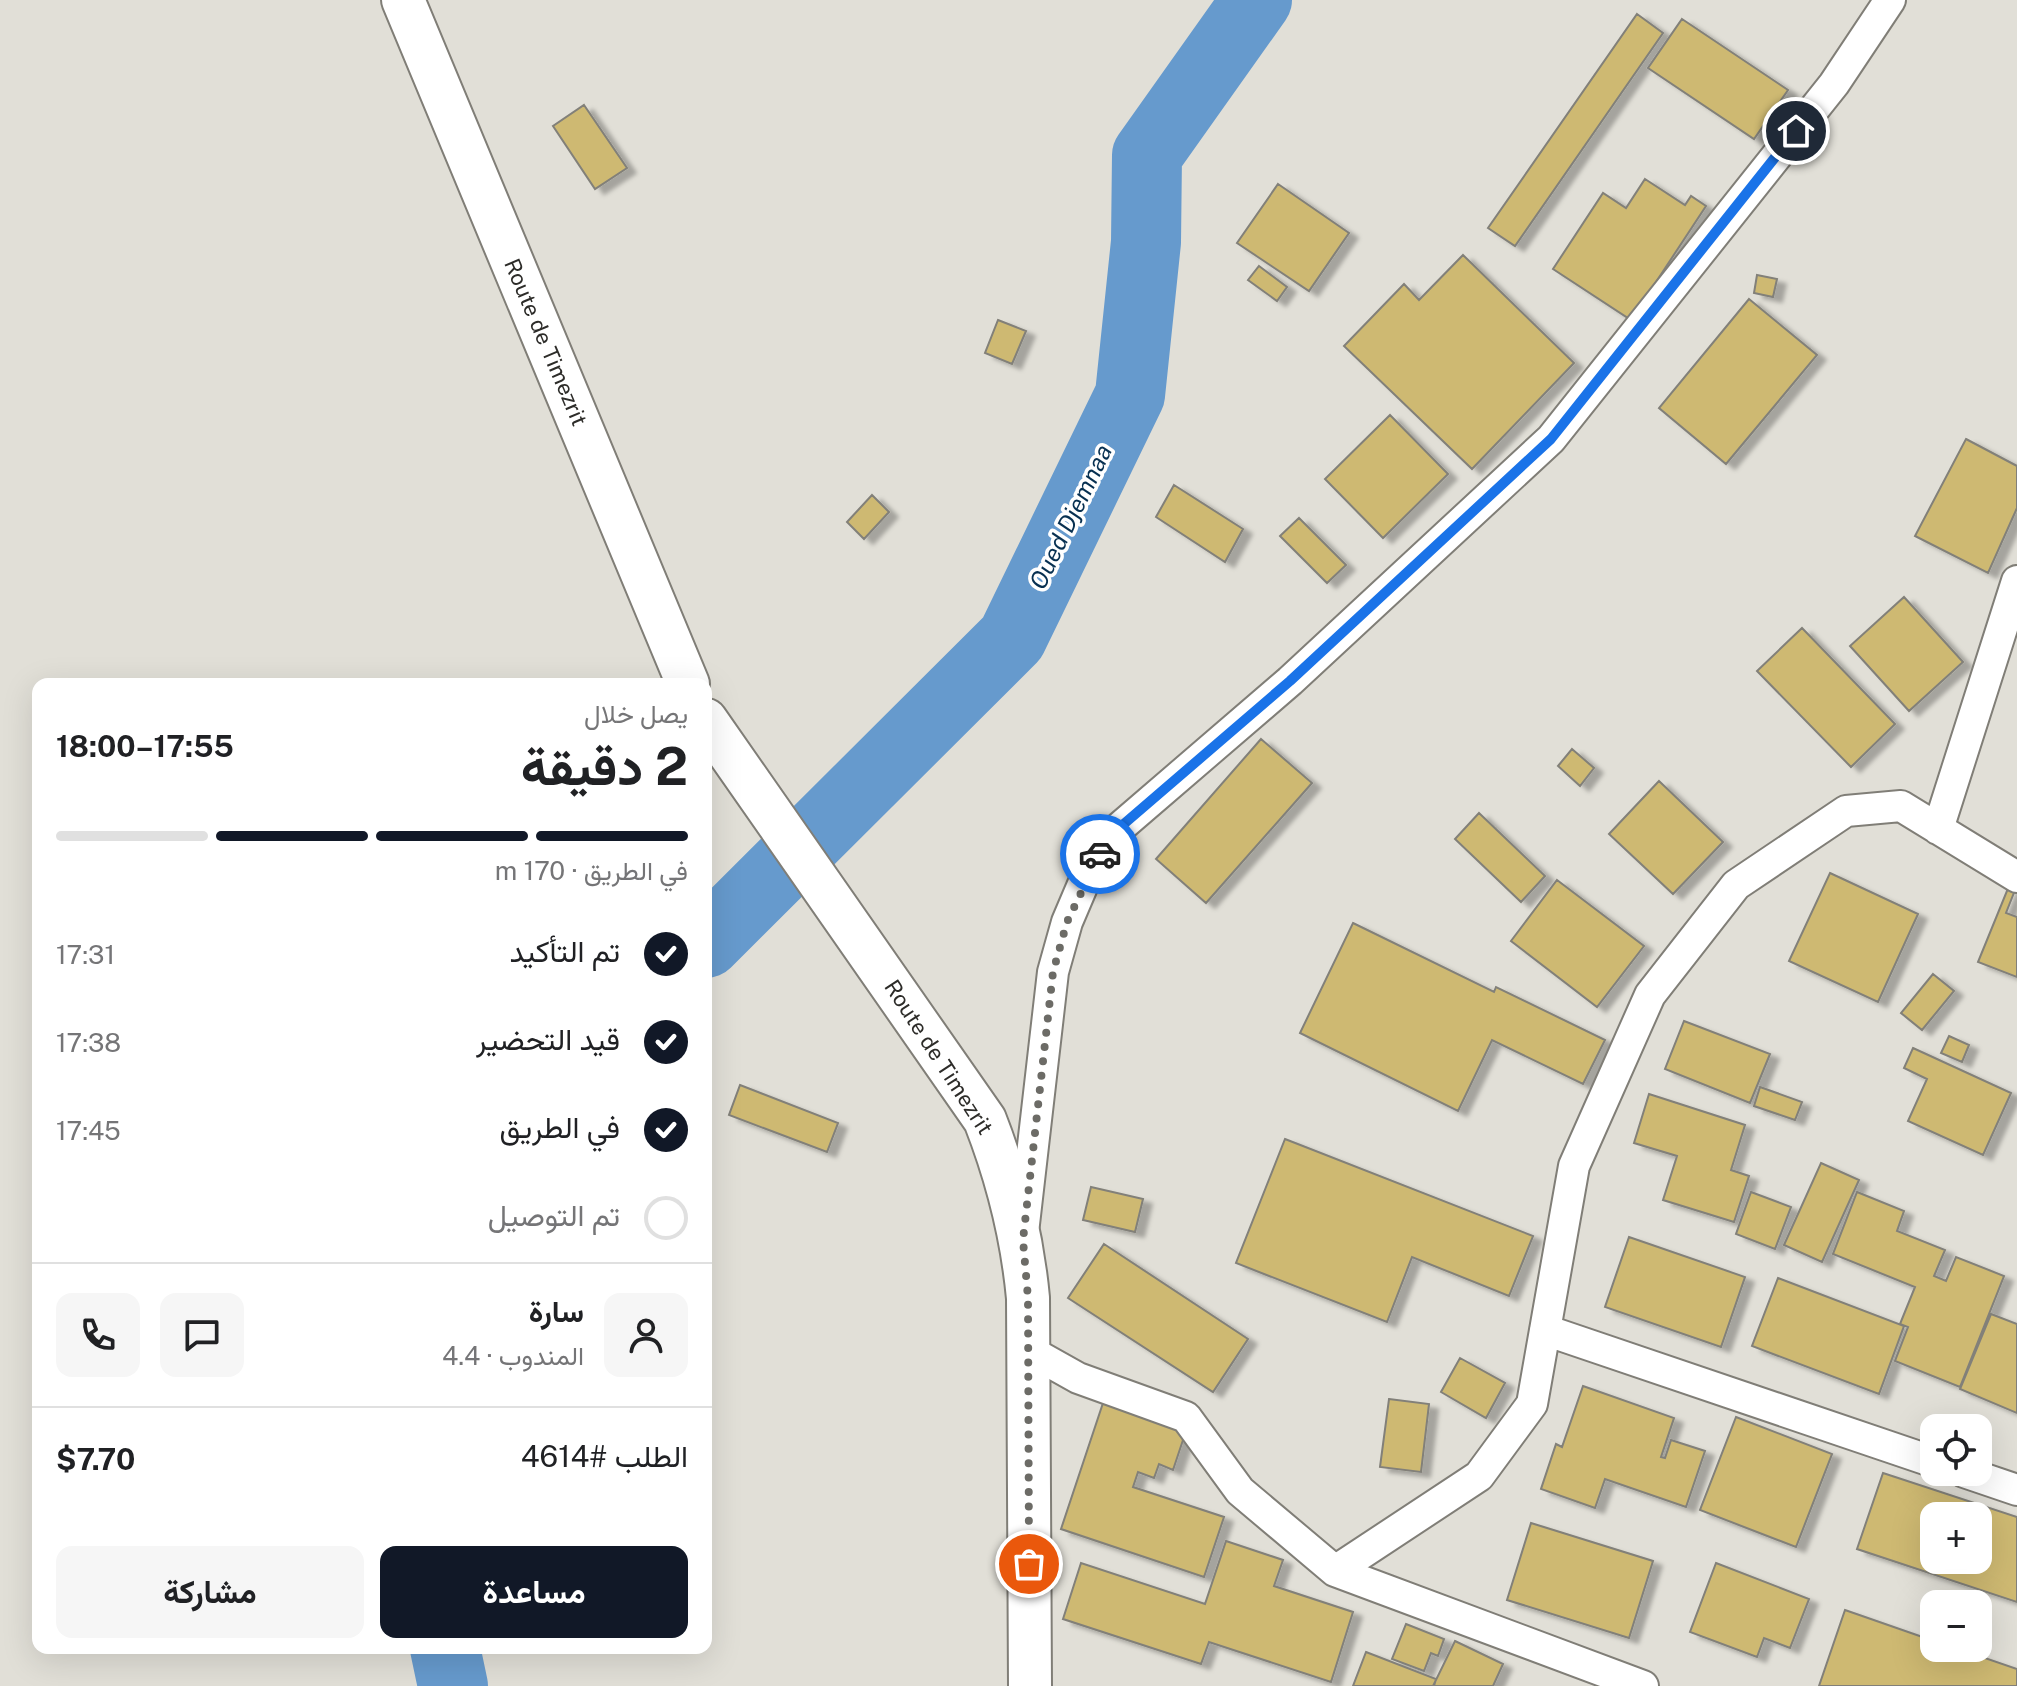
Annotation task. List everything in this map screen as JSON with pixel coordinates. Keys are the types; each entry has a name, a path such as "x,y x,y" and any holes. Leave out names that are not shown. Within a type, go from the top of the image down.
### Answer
{"main road":[{"name":"Route de Timezrit","path":"403,0 686,678"},
{"name":"Route de Timezrit","path":"712,729 985,1120 1008,1177 1023,1240 1028,1350 1030,1686"}],"street":[{"path":"1023,1240 1053,972 1067,922 1087,875 1111,835 1290,681 1551,439 1834,84 1890,0"},
{"path":"1938,829 2017,581"},
{"path":"1335,1571 1479,1476 1532,1404 1574,1166 1650,995 1736,885 1846,811 1901,806 2017,877"},
{"path":"1545,1330 1920,1457"},
{"path":"1028,1350 1078,1378 1186,1417 1240,1491 1335,1571 1643,1686"},
{"path":"1992,1482 2017,1490"}],"building":[{"path":"1637,14 1663,33 1515,246 1488,228"},
{"path":"1682,19 1788,90 1754,139 1648,68"},
{"path":"584,105 627,168 595,189 553,126"},
{"path":"1645,179 1685,205 1691,196 1706,206 1631,320 1553,269 1603,193 1626,208"},
{"path":"1278,184 1349,233 1309,291 1237,243"},
{"path":"1463,255 1574,363 1472,469 1344,346 1404,284 1419,300"},
{"path":"1259,266 1287,287 1277,301 1248,280"},
{"path":"1757,275 1777,279 1773,297 1754,293"},
{"path":"1749,299 1817,355 1726,464 1659,408"},
{"path":"998,320 1026,331 1012,364 985,353"},
{"path":"1390,415 1448,474 1383,538 1325,479"},
{"path":"1966,439 2017,466 2017,508 1988,573 1915,536"},
{"path":"1174,485 1243,529 1225,562 1156,517"},
{"path":"872,495 889,512 864,539 847,522"},
{"path":"1299,518 1346,565 1327,583 1280,536"},
{"path":"1904,597 1963,662 1909,711 1850,646"},
{"path":"1802,628 1895,724 1851,767 1757,671"},
{"path":"1261,739 1312,783 1206,903 1156,859"},
{"path":"1572,749 1594,768 1580,786 1558,766"},
{"path":"1659,781 1723,842 1673,894 1609,834"},
{"path":"1479,813 1545,876 1521,902 1455,839"},
{"path":"1830,873 1918,914 1878,1002 1789,961"},
{"path":"1557,880 1644,946 1597,1007 1511,941"},
{"path":"2011,881 2017,885 2006,913 2017,917 2017,977 1978,962"},
{"path":"1353,923 1494,992 1496,987 1605,1040 1583,1084 1492,1040 1458,1111 1300,1033"},
{"path":"1933,974 1954,991 1922,1030 1901,1013"},
{"path":"1684,1021 1770,1054 1750,1103 1665,1069"},
{"path":"1949,1036 1969,1045 1962,1062 1941,1053"},
{"path":"1913,1048 2011,1093 1983,1155 1908,1121 1927,1079 1904,1068"},
{"path":"740,1085 838,1123 827,1152 729,1115"},
{"path":"1760,1087 1802,1102 1795,1120 1754,1106"},
{"path":"1649,1094 1745,1125 1731,1170 1749,1176 1734,1222 1663,1200 1677,1156 1634,1143"},
{"path":"1285,1139 1533,1236 1509,1296 1412,1257 1387,1322 1236,1263"},
{"path":"1821,1163 1859,1180 1822,1262 1784,1245"},
{"path":"1091,1187 1143,1199 1135,1232 1083,1220"},
{"path":"1751,1192 1791,1207 1775,1249 1736,1234"},
{"path":"1857,1192 1904,1211 1897,1231 1945,1250 1934,1276 1946,1281 1956,1257 2004,1276 1960,1387 1895,1361 1908,1327 1900,1324 1915,1287 1833,1254"},
{"path":"1629,1237 1745,1277 1721,1347 1605,1307"},
{"path":"1104,1244 1248,1339 1213,1392 1068,1298"},
{"path":"1778,1278 1904,1326 1879,1394 1752,1346"},
{"path":"1991,1314 2017,1324 2017,1413 1960,1389"},
{"path":"1460,1358 1505,1383 1486,1418 1441,1392"},
{"path":"1583,1386 1674,1418 1661,1457 1665,1458 1671,1440 1705,1451 1686,1507 1605,1479 1595,1508 1541,1489 1556,1444 1562,1447"},
{"path":"1389,1399 1429,1404 1421,1472 1380,1467"},
{"path":"1103,1403 1186,1431 1173,1470 1159,1464 1154,1478 1138,1472 1133,1487 1224,1517 1204,1577 1061,1529"},
{"path":"1736,1417 1832,1454 1796,1547 1700,1510"},
{"path":"1883,1473 1971,1502 1920,1502 1920,1570 1857,1549"},
{"path":"1992,1509 2017,1517 2017,1602 1992,1594 1992,1590 1981,1590 1932,1574 1992,1574"},
{"path":"1531,1523 1653,1561 1629,1638 1507,1600"},
{"path":"1226,1541 1283,1560 1274,1586 1353,1612 1331,1682 1209,1642 1201,1664 1063,1619 1081,1563 1205,1604"},
{"path":"1716,1563 1809,1599 1790,1648 1764,1638 1757,1657 1690,1632"},
{"path":"1845,1610 1920,1636 1920,1662 1992,1660 2017,1669 2017,1686 1819,1686"},
{"path":"1406,1624 1444,1639 1438,1656 1431,1653 1424,1671 1392,1659"},
{"path":"1455,1641 1503,1664 1493,1686 1433,1686"},
{"path":"1366,1652 1436,1679 1434,1686 1353,1686"}],"waterway":[{"name":"Oued Djemnaa","path":"712,937 1012,638 1130,395 1146,242 1147,155 1257,0"},
{"name":"Oued Djemnaa","path":"446,1654 453,1686"}],"way so far":[{"path":"1029,1564 1028,1298 1023,1240 1053,972 1067,922 1087,875 1100,854"}],"route":[{"path":"1100,854 1111,835 1290,681 1551,439 1796,131"}]}
